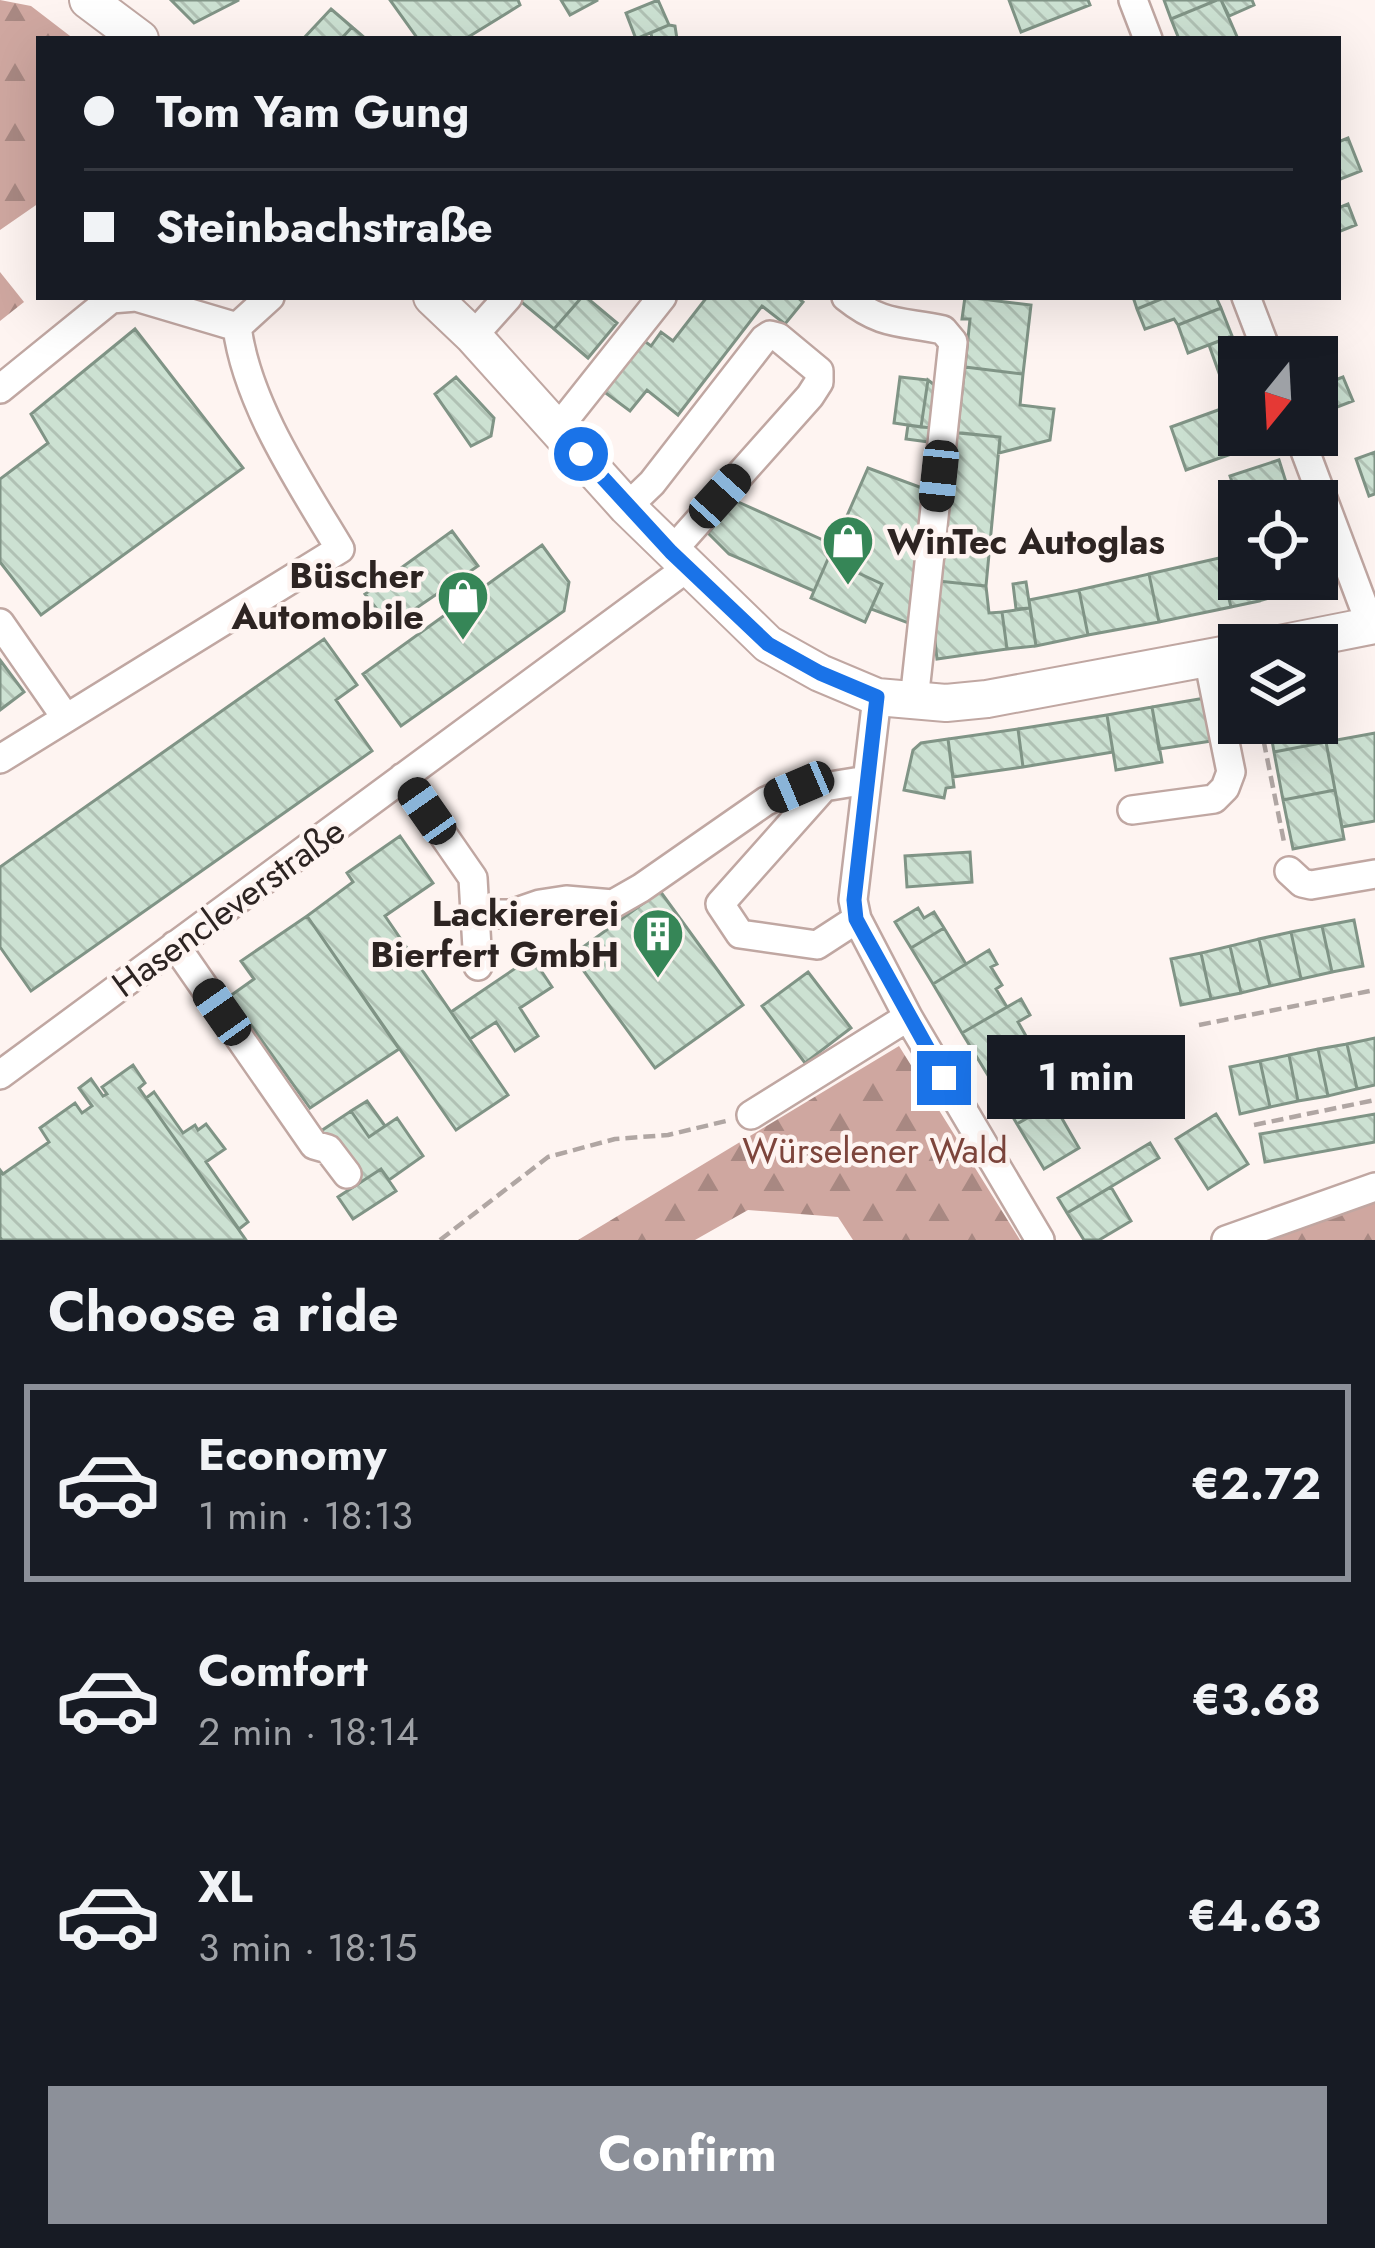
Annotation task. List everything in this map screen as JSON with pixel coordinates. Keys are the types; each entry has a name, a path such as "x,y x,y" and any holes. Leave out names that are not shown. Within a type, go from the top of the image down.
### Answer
{"main road":[{"path":"88,0 136,36"},
{"path":"435,300 679,560 768,644 820,673 877,697 946,703 1218,656"},
{"path":"1338,633 1373,626"}],"street":[{"path":"1133,0 1147,36"},
{"path":"0,389 110,300"},
{"path":"146,300 237,327"},
{"path":"237,327 267,300"},
{"path":"473,336 505,300"},
{"path":"558,428 660,300"},
{"path":"850,300 890,323 944,330 953,342 914,701"},
{"path":"1247,300 1261,336"},
{"path":"0,759 340,549 282,452 240,354 237,327"},
{"name":"Hasencleverstraße","path":"0,1075 403,777 679,560 810,396 819,382 819,371 778,337 764,339 652,483 627,507"},
{"path":"1307,456 1373,626"},
{"path":"0,623 66,718"},
{"path":"877,697 854,900 856,919 908,1017 1040,1240"},
{"path":"1132,810 1214,799 1231,772 1229,744"},
{"path":"403,777 473,878 478,966"},
{"path":"475,914 512,914 566,900 614,904 766,801 799,787 867,779"},
{"path":"824,787 720,904 740,934 817,945 856,919"},
{"path":"1289,872 1302,884 1311,885 1375,874"},
{"path":"175,946 314,1145 328,1149 347,1174"},
{"path":"751,1114 908,1017"},
{"path":"1226,1240 1375,1187"}],"path":[{"path":"1264,744 1283,837"},
{"path":"1199,1025 1375,990"},
{"path":"1254,1125 1375,1100"},
{"path":"440,1240 548,1157 615,1139 668,1135 751,1114"}],"green space":[{"path":"0,0 31,6 70,36 36,36 36,205 0,230"},
{"path":"0,272 24,302 0,321"},
{"name":"Würselener Wald","path":"899,1046 1020,1240 853,1240 838,1217 748,1210 695,1240 578,1240"},
{"path":"1375,1198 1375,1240 1253,1240"}],"building":[{"path":"171,0 239,0 194,23"},
{"path":"390,0 518,0 520,5 470,36 416,36"},
{"path":"561,0 598,0 570,15"},
{"path":"658,0 669,25 635,36 626,13"},
{"path":"1009,0 1088,0 1090,5 1021,32"},
{"path":"1164,0 1217,0 1171,19"},
{"path":"1221,0 1237,36 1178,36 1171,19"},
{"path":"1221,0 1252,0 1254,5 1229,16"},
{"path":"331,9 352,27 344,36 306,36"},
{"path":"669,25 675,26 677,36 652,36"},
{"path":"1348,138 1361,171 1341,179 1341,141"},
{"path":"1348,204 1356,225 1341,231 1341,207"},
{"path":"519,300 579,300 554,329"},
{"path":"579,300 590,300 617,323 588,358 554,329"},
{"path":"705,300 803,302 785,324 762,306 678,415 647,390 630,411 599,388 639,337 651,346 661,332 673,341"},
{"path":"965,300 1031,305 1023,374 965,367 970,319 962,319"},
{"path":"1134,300 1159,300 1137,309"},
{"path":"1159,300 1217,300 1221,308 1178,325 1174,319 1145,329 1137,309"},
{"path":"1221,308 1232,336 1218,336 1218,341 1188,353 1178,325"},
{"path":"135,329 243,468 41,615 0,562 0,479 48,443 31,414"},
{"path":"1218,341 1218,370 1209,345"},
{"path":"965,367 1023,374 1020,405 1054,409 1050,440 999,453 1000,437 957,433"},
{"path":"456,377 494,418 491,436 471,446 435,394"},
{"path":"900,377 928,380 921,427 894,423"},
{"path":"1343,377 1353,401 1338,407 1338,379"},
{"path":"928,380 941,390 936,428 921,427"},
{"path":"1218,410 1218,456 1225,456 1186,470 1171,427"},
{"path":"908,425 931,428 929,442 906,439"},
{"path":"953,432 1000,437 986,586 938,581"},
{"path":"1375,452 1375,494 1369,496 1356,459"},
{"path":"1279,460 1285,480 1231,480 1230,476"},
{"path":"868,468 925,489 911,624 871,609 882,584 828,559"},
{"path":"736,501 834,545 814,591 729,554 708,533"},
{"path":"452,531 478,566 390,626 365,594"},
{"name":"Büscher Automobile","path":"542,545 569,582 564,611 401,726 363,674"},
{"path":"1218,558 1218,600 1229,600 1231,607 1159,622 1149,574"},
{"name":"WinTec Autoglas","path":"828,559 882,584 865,622 811,598"},
{"path":"1149,574 1159,622 1088,635 1079,590"},
{"path":"938,581 986,586 989,613 1002,612 1007,649 937,659 933,623"},
{"path":"1026,582 1030,608 1016,609 1013,584"},
{"path":"1079,590 1088,635 1036,646 1029,600"},
{"path":"1229,600 1259,601 1231,607"},
{"path":"1030,608 1036,646 1007,649 1002,612"},
{"path":"324,639 357,685 336,700 372,751 31,991 0,947 0,867"},
{"path":"0,660 24,692 0,710"},
{"path":"1211,697 1218,740 1159,749 1152,707"},
{"path":"1152,707 1162,762 1116,770 1107,715"},
{"path":"1107,715 1113,752 1023,767 1018,729"},
{"path":"1018,729 1023,767 953,777 948,739"},
{"path":"1375,733 1375,821 1342,827 1326,744 1338,744 1338,740"},
{"path":"948,739 954,787 946,788 944,798 904,790 913,750 921,743"},
{"path":"1273,744 1316,744 1274,752"},
{"path":"1326,744 1335,790 1283,800 1274,752"},
{"path":"1335,790 1344,839 1293,849 1283,800"},
{"path":"400,836 433,883 385,916 508,1095 456,1130 307,916 353,882 347,873"},
{"path":"970,852 972,882 907,887 905,856"},
{"name":"Lackiererei Bierfert GmbH","path":"660,891 743,1005 655,1068 572,955"},
{"path":"918,908 924,918 934,912 944,928 911,948 895,922"},
{"path":"307,916 399,1049 310,1108 230,996 254,979 241,961"},
{"path":"1354,920 1363,966 1332,972 1322,926"},
{"path":"1322,926 1332,972 1301,979 1291,932"},
{"path":"944,928 966,964 933,984 911,948"},
{"path":"1291,932 1301,979 1270,986 1259,939"},
{"path":"1259,939 1270,986 1241,993 1230,946"},
{"path":"1230,946 1241,993 1211,999 1201,953"},
{"path":"989,950 997,964 991,967 1002,985 996,989 1007,1007 962,1033 933,984"},
{"path":"1201,953 1211,999 1181,1005 1171,959"},
{"path":"532,957 552,987 520,1008 538,1036 515,1051 496,1022 470,1039 451,1012"},
{"path":"808,972 851,1028 805,1063 762,1006"},
{"path":"1021,999 1030,1015 1018,1022 1034,1050 989,1077 962,1033"},
{"path":"1375,1038 1375,1085 1357,1089 1347,1044"},
{"path":"1347,1044 1357,1089 1328,1096 1318,1049"},
{"path":"1318,1049 1328,1096 1298,1101 1289,1055"},
{"path":"1029,1054 1057,1101 1017,1124 989,1077"},
{"path":"1289,1055 1298,1101 1270,1107 1260,1061"},
{"path":"1260,1061 1270,1107 1240,1114 1230,1067"},
{"path":"133,1065 145,1083 139,1088 246,1240 2,1240 0,1170 3,1174 49,1142 40,1128 75,1103 82,1113 92,1106 79,1088 91,1079 103,1096 107,1094 102,1087"},
{"path":"154,1092 183,1133 206,1124 225,1149 206,1162 248,1222 239,1229 146,1098"},
{"path":"367,1101 385,1126 369,1137 351,1111"},
{"path":"1053,1103 1079,1148 1044,1169 1017,1124"},
{"path":"351,1111 369,1137 397,1118 423,1156 389,1180 381,1169 358,1184 321,1131"},
{"path":"1216,1114 1248,1164 1208,1189 1176,1139"},
{"path":"1375,1114 1375,1142 1265,1162 1260,1134"},
{"path":"1150,1143 1159,1158 1067,1213 1058,1198"},
{"path":"381,1169 396,1191 353,1219 338,1197"},
{"path":"1111,1187 1131,1221 1099,1240 1084,1240 1067,1213"}],"place":[{"name":"WinTec Autoglas","path":"848,587"},
{"name":"Büscher Automobile","path":"463,642"},
{"name":"Lackiererei Bierfert GmbH","path":"658,980"}],"route":[{"path":"581,454 671,552 768,644 877,697 854,900 856,919 944,1078"}]}
